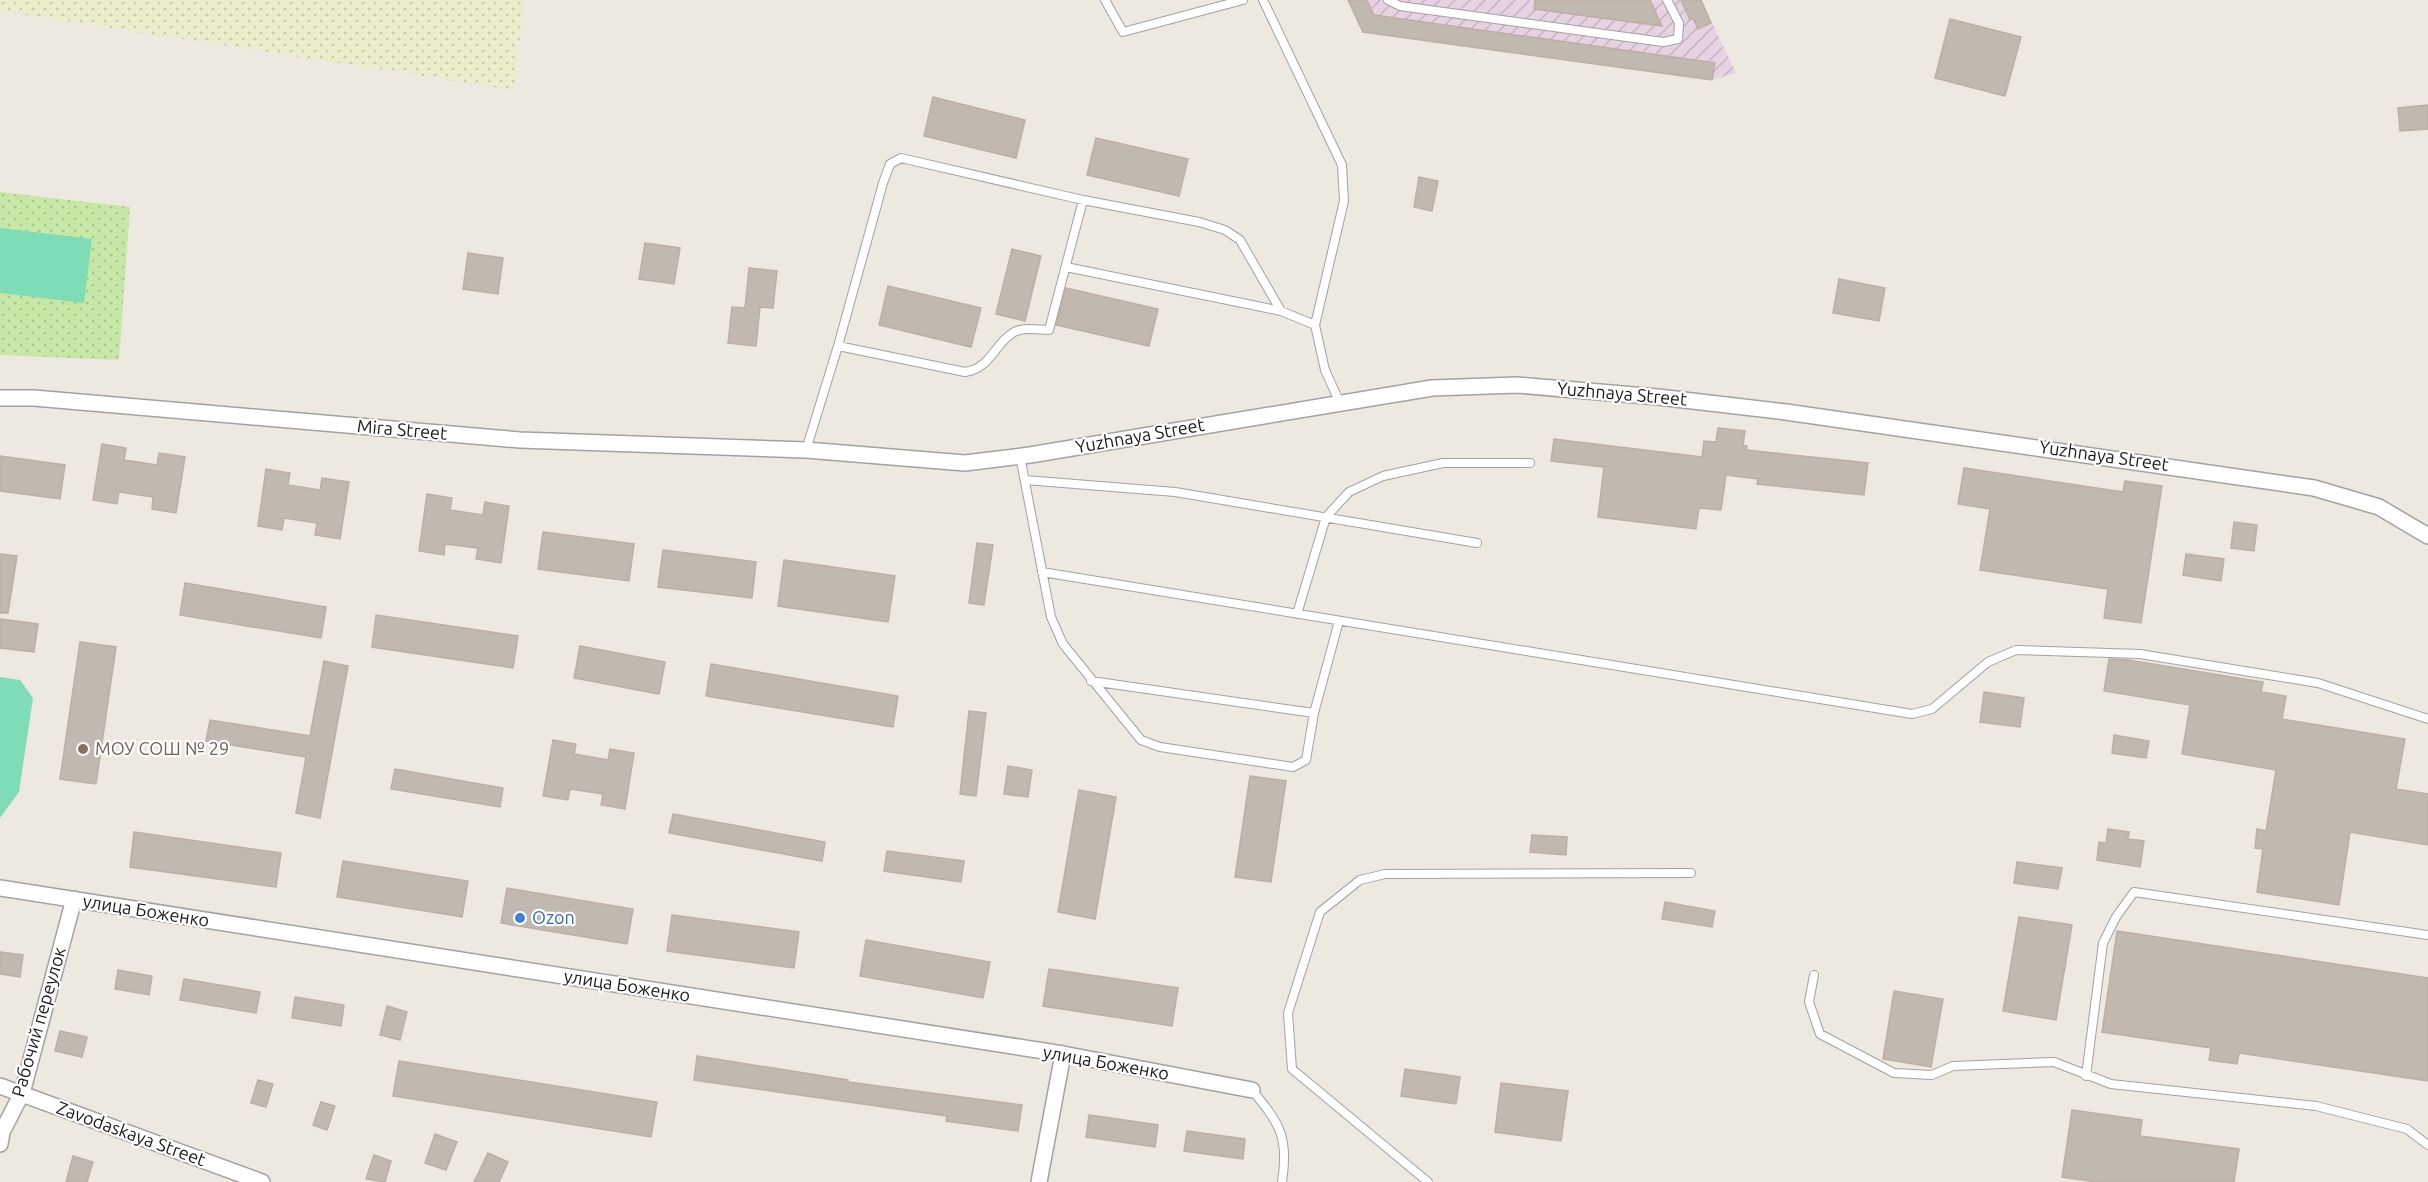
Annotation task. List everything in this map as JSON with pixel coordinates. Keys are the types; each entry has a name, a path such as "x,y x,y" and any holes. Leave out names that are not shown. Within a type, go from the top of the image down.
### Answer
{"street":[{"name":"Yuzhnaya Street","path":"806,450 964,463 1020,456 1339,401 1432,388 1517,385 1658,397 1786,412 2314,488 2379,507 2428,536"},
{"name":"Mira Street","path":"0,398 34,398 520,440 806,450"},
{"name":"улица Боженко","path":"0,888 1063,1054 1252,1090"},
{"name":"Рабочий переулок","path":"0,1144 2,1132 22,1093 74,899"},
{"path":"1039,1182 1063,1054"},
{"name":"Zavodaskaya Street","path":"0,1086 238,1178 262,1182"}],"lane":[{"path":"1105,0 1122,33 1243,0"},
{"path":"1263,0 1342,165 1344,201 1315,325 1325,370 1339,401"},
{"path":"1388,0 1400,6 1663,42 1678,39 1679,23 1667,0"},
{"path":"806,450 891,164 901,158 1083,200 1199,222 1225,230 1240,240 1281,311"},
{"path":"838,346 965,372 977,370 991,358 1012,333 1023,329 1049,330 1083,200"},
{"path":"1066,267 1281,311 1315,325"},
{"path":"1020,456 1051,617 1063,644 1141,740 1160,747 1293,767 1306,760 1314,713 1339,621"},
{"path":"1297,615 1326,517 1349,492 1383,476 1443,463 1530,463"},
{"path":"1025,480 1175,492 1478,543"},
{"path":"1042,572 1912,714 1932,710 1988,662 2016,650 2140,654 2318,683 2428,719"},
{"path":"1091,681 1314,713"},
{"path":"1428,1182 1292,1070 1288,1014 1320,912 1360,880 1385,874 1691,873"},
{"path":"2086,1076 2103,943 2116,916 2134,892 2428,934"},
{"path":"1814,975 1809,1002 1820,1034 1894,1073 1932,1075 1953,1066 2054,1062 2112,1084 2316,1106 2407,1129 2428,1145"},
{"path":"1252,1090 1276,1119 1284,1139 1282,1182"}],"shaded area":[{"path":"1348,0 1701,0 1736,73 1712,80 1363,32"}],"green space":[{"path":"0,0 524,0 514,90 0,11"},
{"path":"0,192 130,207 119,360 0,355"},
{"path":"0,228 92,239 84,303 0,293"},
{"path":"0,677 20,680 33,698 19,792 0,818"}],"building":[{"path":"1348,0 1367,0 1374,15 1715,63 1712,80 1363,32"},
{"path":"1535,0 1650,0 1662,26 1534,9"},
{"path":"1681,0 1701,0 1711,23 1698,29 1693,18 1690,20"},
{"path":"1950,19 2021,37 2005,96 1935,78"},
{"path":"933,97 1025,120 1016,158 924,136"},
{"path":"2428,105 2428,129 2400,131 2398,108"},
{"path":"1096,138 1188,159 1179,196 1087,175"},
{"path":"1419,177 1438,181 1432,211 1414,207"},
{"path":"645,243 680,248 674,284 639,279"},
{"path":"1012,249 1041,256 1025,321 996,314"},
{"path":"468,253 503,258 498,294 463,289"},
{"path":"749,268 777,271 773,308 760,307 756,346 728,343 732,307 745,308"},
{"path":"1839,279 1885,288 1879,321 1833,313"},
{"path":"888,286 981,308 971,347 879,325"},
{"path":"1066,288 1158,309 1149,346 1056,325"},
{"path":"1718,428 1745,431 1743,445 1747,446 1746,450 1868,463 1864,495 1757,484 1758,479 1726,475 1721,510 1699,508 1696,529 1598,517 1604,467 1551,461 1554,439 1702,457 1704,441 1716,442"},
{"path":"102,444 126,448 124,460 157,465 159,453 185,457 176,513 152,509 153,497 119,492 117,504 93,500"},
{"path":"0,456 65,465 60,499 0,491"},
{"path":"1964,468 2123,492 2125,481 2162,486 2141,623 2104,618 2108,589 1980,570 1990,509 1958,504"},
{"path":"266,469 290,473 288,485 320,490 322,478 349,482 340,539 315,535 317,523 284,518 282,530 258,526"},
{"path":"427,494 452,498 450,510 483,515 485,502 509,506 501,563 476,559 478,548 445,544 444,555 419,551"},
{"path":"2234,522 2257,525 2254,551 2231,548"},
{"path":"543,532 634,544 629,581 538,569"},
{"path":"977,543 993,545 984,605 969,603"},
{"path":"663,550 756,562 752,598 658,587"},
{"path":"0,554 17,556 8,613 0,613"},
{"path":"2186,554 2224,559 2221,581 2183,575"},
{"path":"784,560 895,576 888,622 778,606"},
{"path":"185,583 326,607 321,638 180,615"},
{"path":"376,615 518,636 513,668 372,647"},
{"path":"0,619 38,624 34,652 0,648"},
{"path":"80,642 116,647 96,784 60,779"},
{"path":"580,646 665,662 659,694 574,678"},
{"path":"2109,659 2128,660 2263,682 2261,692 2286,696 2282,719 2405,739 2396,789 2428,794 2428,845 2350,832 2339,905 2257,892 2263,849 2255,848 2257,829 2266,831 2276,770 2182,754 2190,705 2104,691"},
{"path":"324,661 348,666 320,818 296,813 306,757 206,741 210,720 310,736"},
{"path":"711,664 898,696 893,727 706,696"},
{"path":"1984,692 2024,698 2020,727 1980,722"},
{"path":"969,711 986,713 976,796 960,794"},
{"path":"2114,735 2149,741 2146,758 2112,753"},
{"path":"553,740 576,744 574,754 608,760 610,749 634,753 625,809 601,805 603,794 570,789 568,800 543,796"},
{"path":"1008,766 1032,770 1028,797 1004,794"},
{"path":"395,769 503,788 500,807 391,789"},
{"path":"1250,776 1286,781 1271,882 1235,877"},
{"path":"1079,790 1116,797 1095,919 1058,912"},
{"path":"673,814 825,842 822,861 669,833"},
{"path":"2108,829 2129,832 2128,839 2144,841 2140,867 2097,860 2099,842 2106,843"},
{"path":"134,832 281,853 276,887 130,867"},
{"path":"1532,835 1567,837 1566,855 1530,852"},
{"path":"887,851 964,861 961,882 884,871"},
{"path":"343,861 468,881 462,917 337,897"},
{"path":"2017,862 2062,868 2058,889 2014,883"},
{"path":"507,888 633,909 627,944 501,923"},
{"path":"1665,902 1715,911 1712,927 1662,919"},
{"path":"672,915 799,932 794,968 667,951"},
{"path":"2019,917 2072,925 2056,1020 2003,1011"},
{"path":"2117,931 2428,978 2428,1081 2239,1053 2237,1064 2209,1060 2211,1048 2102,1032"},
{"path":"866,940 990,962 983,998 860,976"},
{"path":"0,952 23,955 20,977 0,974"},
{"path":"1049,969 1178,988 1172,1026 1043,1006"},
{"path":"118,970 152,976 149,995 115,989"},
{"path":"184,979 260,992 256,1013 180,1000"},
{"path":"1894,991 1943,999 1931,1067 1883,1059"},
{"path":"295,997 344,1005 341,1026 292,1018"},
{"path":"387,1006 407,1012 400,1040 380,1035"},
{"path":"60,1031 87,1037 82,1057 55,1051"},
{"path":"697,1056 848,1080 848,1082 1022,1105 1018,1131 946,1121 947,1116 694,1080"},
{"path":"399,1061 657,1102 651,1137 393,1096"},
{"path":"1405,1069 1460,1077 1456,1104 1401,1096"},
{"path":"258,1080 273,1084 266,1107 251,1103"},
{"path":"1501,1083 1568,1091 1561,1141 1495,1132"},
{"path":"321,1102 335,1106 327,1130 313,1125"},
{"path":"2072,1110 2142,1120 2140,1136 2239,1149 2234,1182 2097,1182 2062,1177"},
{"path":"1089,1115 1158,1125 1155,1147 1086,1137"},
{"path":"1187,1131 1245,1139 1243,1159 1184,1151"},
{"path":"435,1134 457,1142 446,1170 425,1163"},
{"path":"488,1153 508,1162 499,1182 474,1182"},
{"path":"374,1155 391,1161 385,1182 366,1179"},
{"path":"73,1156 93,1162 87,1182 66,1182"}],"place":[{"name":"МОУ СОШ № 29","path":"83,749"},
{"name":"Ozon","path":"520,918"}]}
